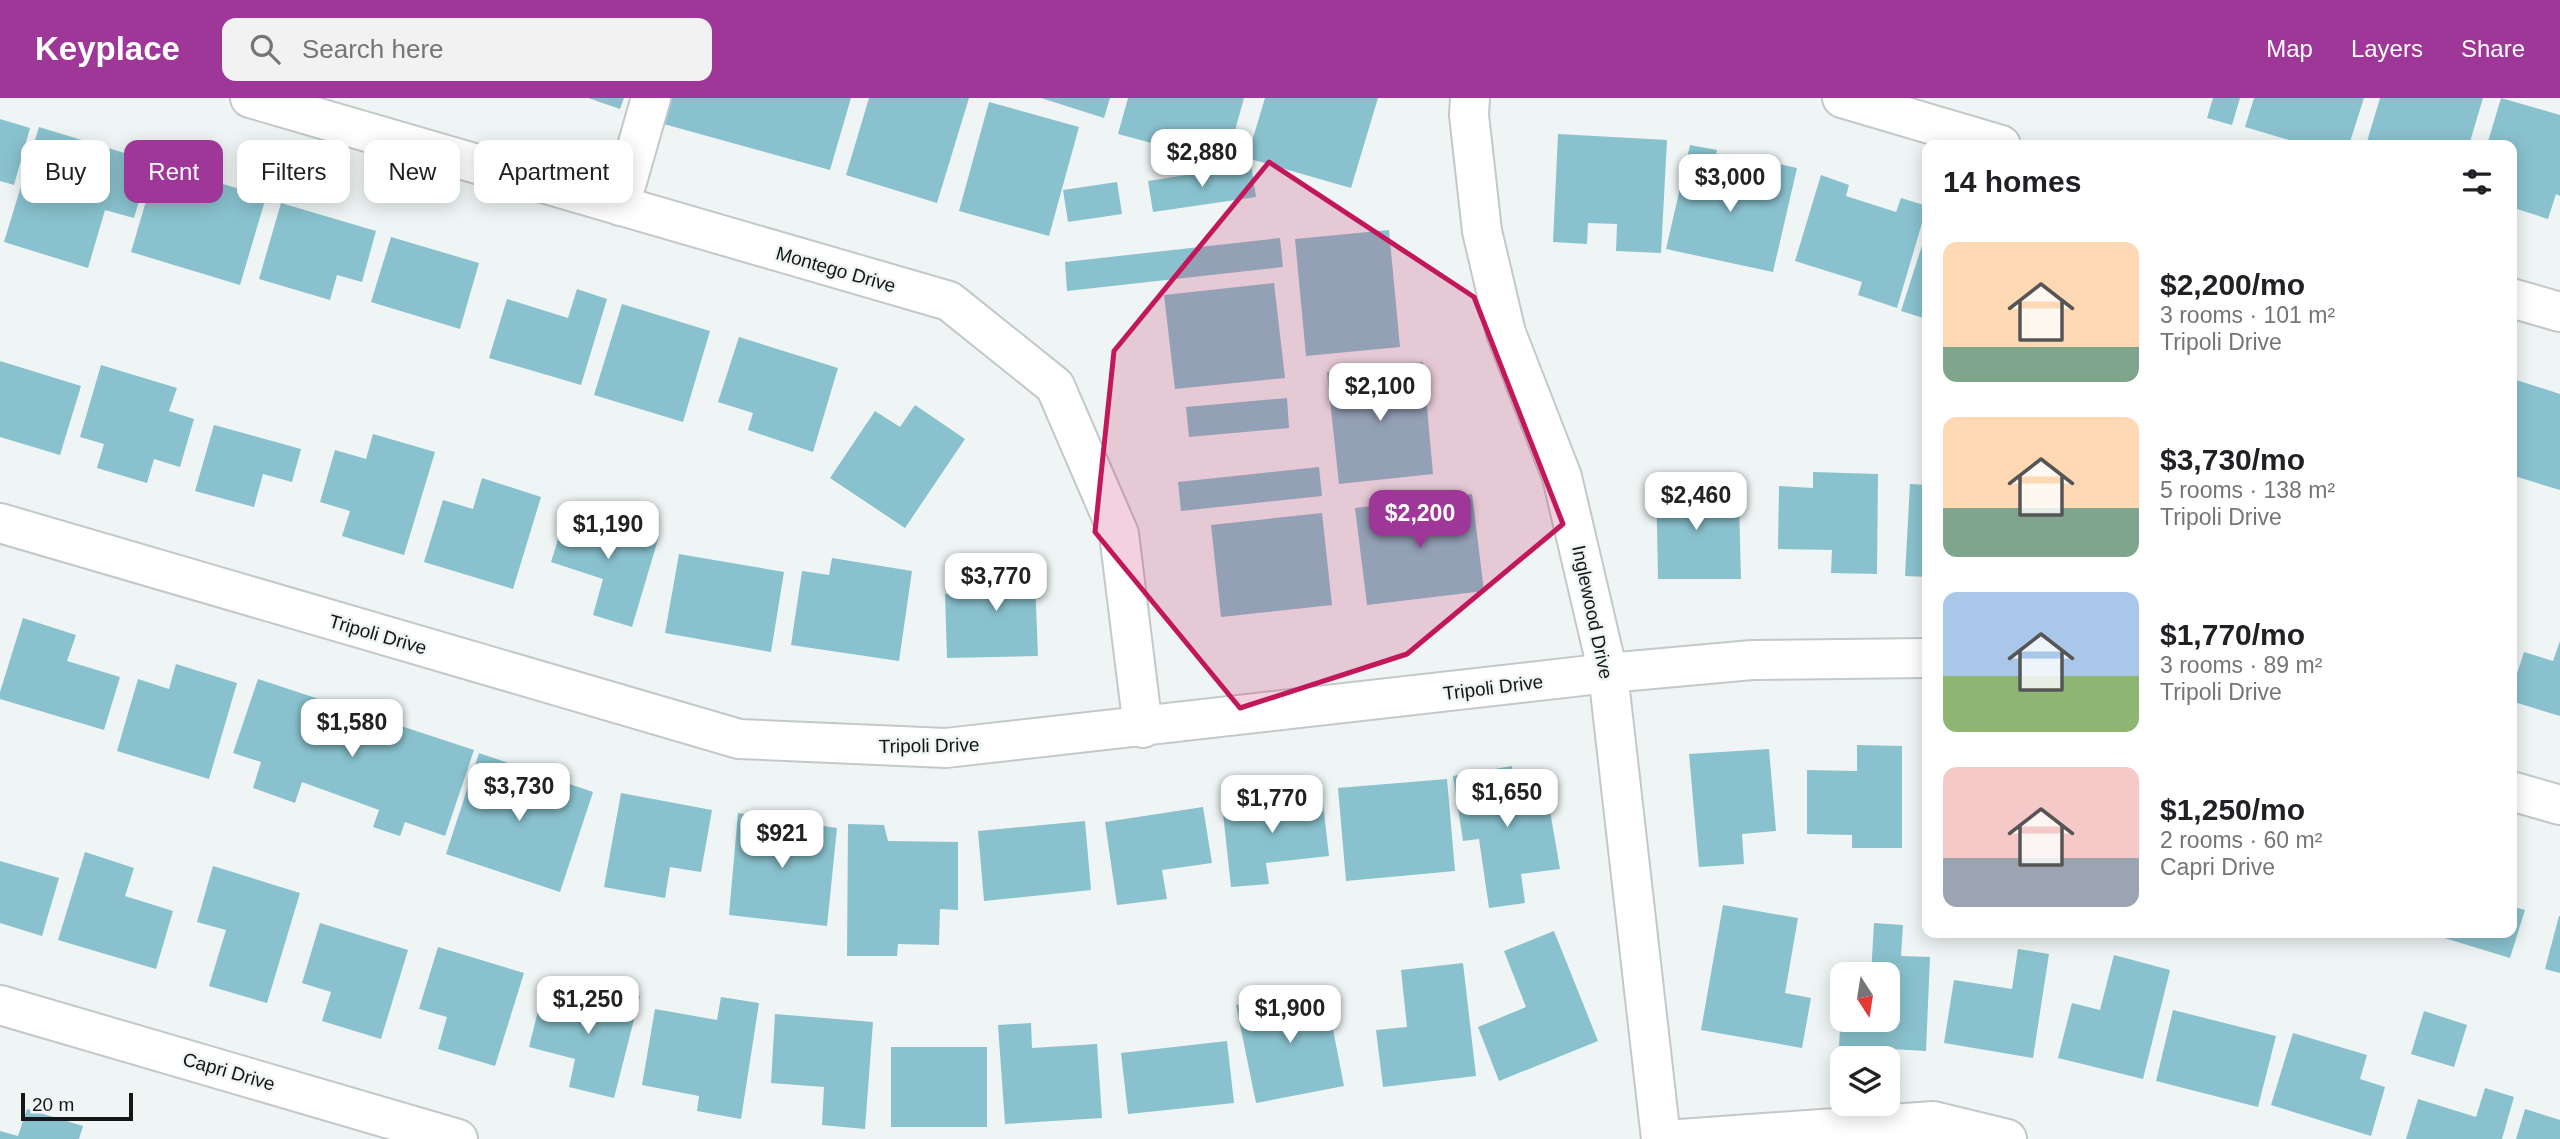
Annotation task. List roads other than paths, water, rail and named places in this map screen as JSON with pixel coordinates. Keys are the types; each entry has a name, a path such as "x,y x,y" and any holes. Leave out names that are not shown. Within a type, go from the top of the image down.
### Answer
{"street":[{"name":"Montego Drive","path":"250,98 949,301 1055,386 1119,534 1143,728"},
{"path":"620,206 651,98"},
{"name":"Inglewood Drive","path":"1470,98 1469,116 1482,231 1503,320 1562,477 1608,673 1661,1139"},
{"path":"1842,98 1984,140"},
{"path":"2517,300 2560,312"},
{"name":"Tripoli Drive","path":"0,523 739,740 946,748 1143,728 1608,673 1752,660 1922,658"},
{"path":"2517,793 2560,805"},
{"name":"Capri Drive","path":"0,1005 458,1139"},
{"path":"1680,1139 1933,1121 2007,1139"}]}
